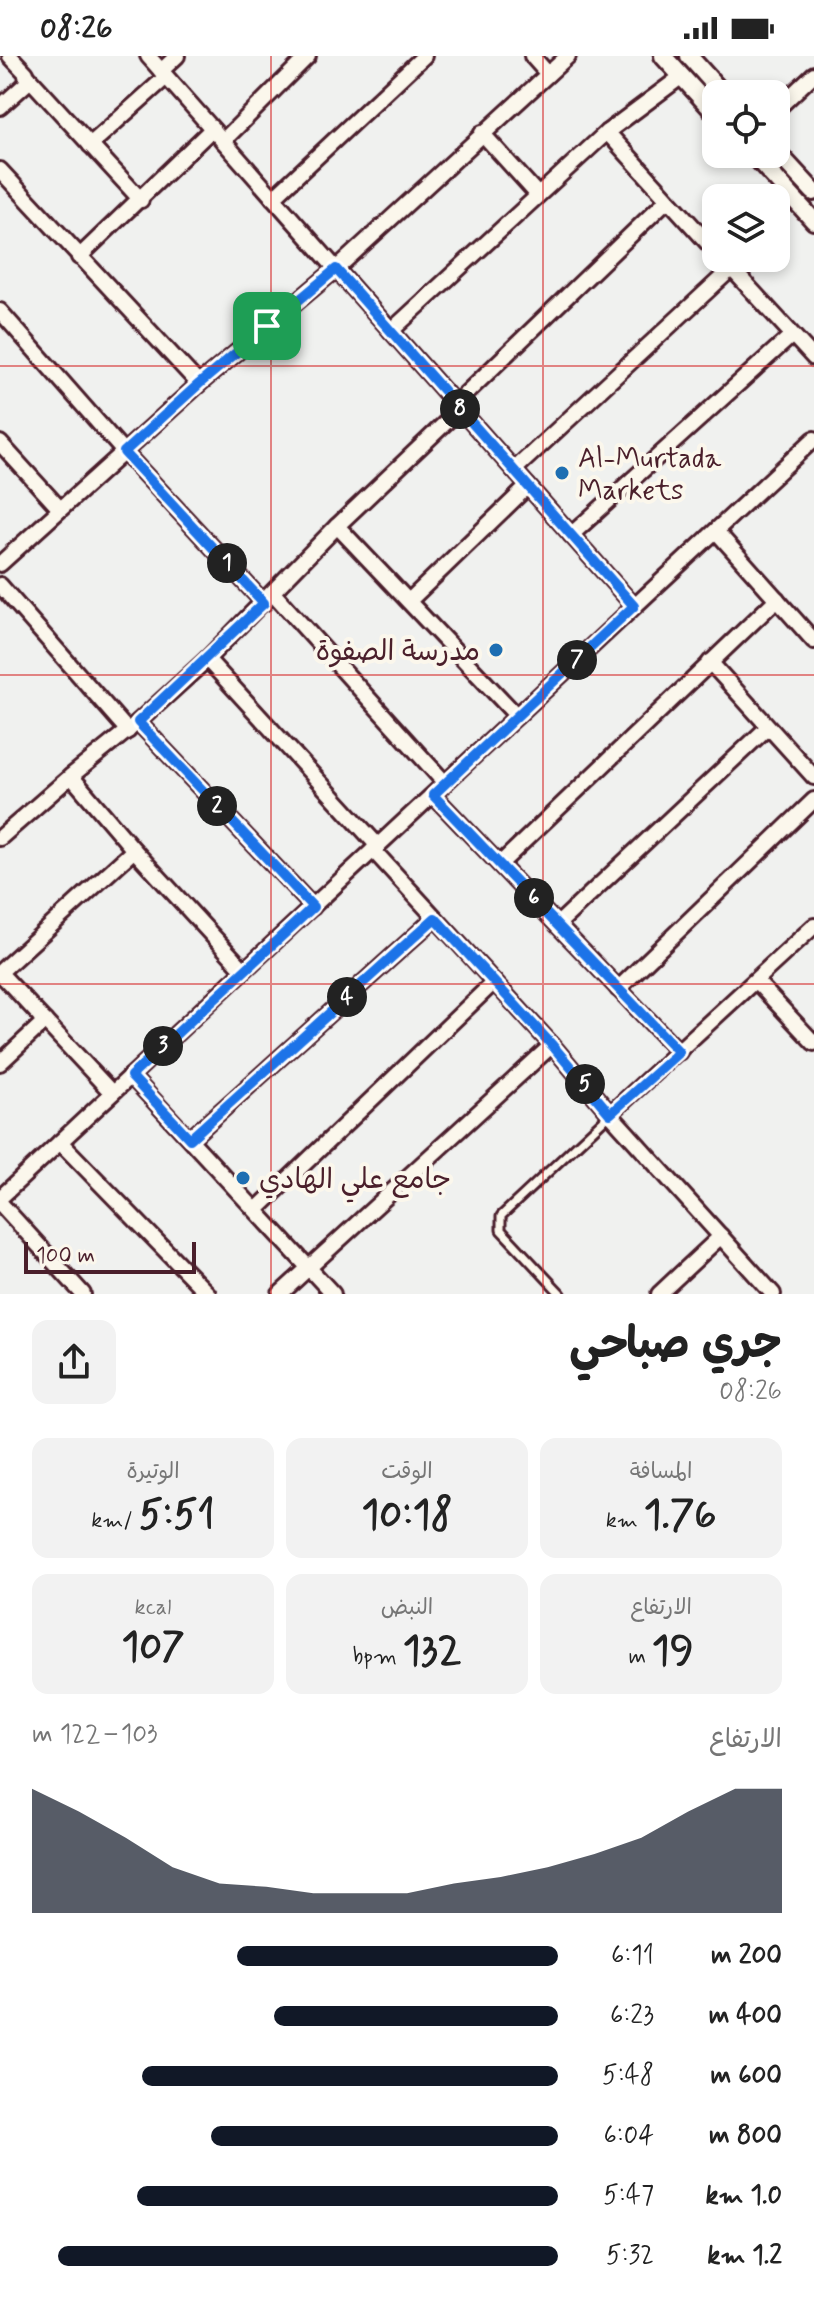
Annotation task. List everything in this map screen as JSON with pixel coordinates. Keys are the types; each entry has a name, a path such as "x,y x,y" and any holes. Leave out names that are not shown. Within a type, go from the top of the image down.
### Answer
{"street":[{"path":"10,56 141,200"},
{"path":"148,56 634,606"},
{"path":"90,145 164,74 177,56"},
{"path":"223,141 308,56"},
{"path":"273,198 424,56"},
{"path":"532,56 548,74"},
{"path":"0,564 199,384 336,269 568,56"},
{"path":"663,56 702,98"},
{"path":"689,56 710,80"},
{"path":"790,97 814,74"},
{"path":"391,331 607,132 682,76"},
{"path":"0,107 27,83 28,77"},
{"path":"79,257 212,129"},
{"path":"607,132 702,237"},
{"path":"482,133 538,195"},
{"path":"790,166 814,192"},
{"path":"767,168 811,214"},
{"path":"0,170 199,384"},
{"path":"0,838 133,727 207,659 667,200"},
{"path":"514,470 718,272"},
{"path":"735,272 814,358"},
{"path":"0,311 124,452 445,783"},
{"path":"571,535 792,335"},
{"path":"83,1294 0,1200 814,439"},
{"path":"0,443 60,509"},
{"path":"409,601 528,486"},
{"path":"337,526 517,716"},
{"path":"716,531 814,641"},
{"path":"0,585 133,727 313,907"},
{"path":"501,863 777,599"},
{"path":"207,659 773,1294"},
{"path":"710,662 814,777"},
{"path":"558,924 768,727"},
{"path":"71,776 244,970"},
{"path":"433,795 679,1052"},
{"path":"618,989 814,800"},
{"path":"112,1093 0,972 134,850"},
{"path":"190,1139 435,918"},
{"path":"610,1114 814,926"},
{"path":"756,981 814,1043"},
{"path":"256,1210 494,982"},
{"path":"0,1063 45,1021"},
{"path":"280,1294 552,1045"},
{"path":"131,1076 333,1294"},
{"path":"60,1142 208,1294"},
{"path":"659,1294 721,1236"}],"lane":[{"path":"561,1294 501,1230 501,1216 610,1114"}],"place":[{"name":"Al-Murtada Markets","path":"562,473"},
{"name":"مدرسة الصفوة","path":"496,650"},
{"name":"جامع علي الهادي","path":"243,1178"}],"route":[{"path":"336,269 634,606 433,795 679,1052 610,1114 552,1045 435,918 190,1139 131,1076 313,907 138,722 264,603 124,452 267,326 336,269"}]}
